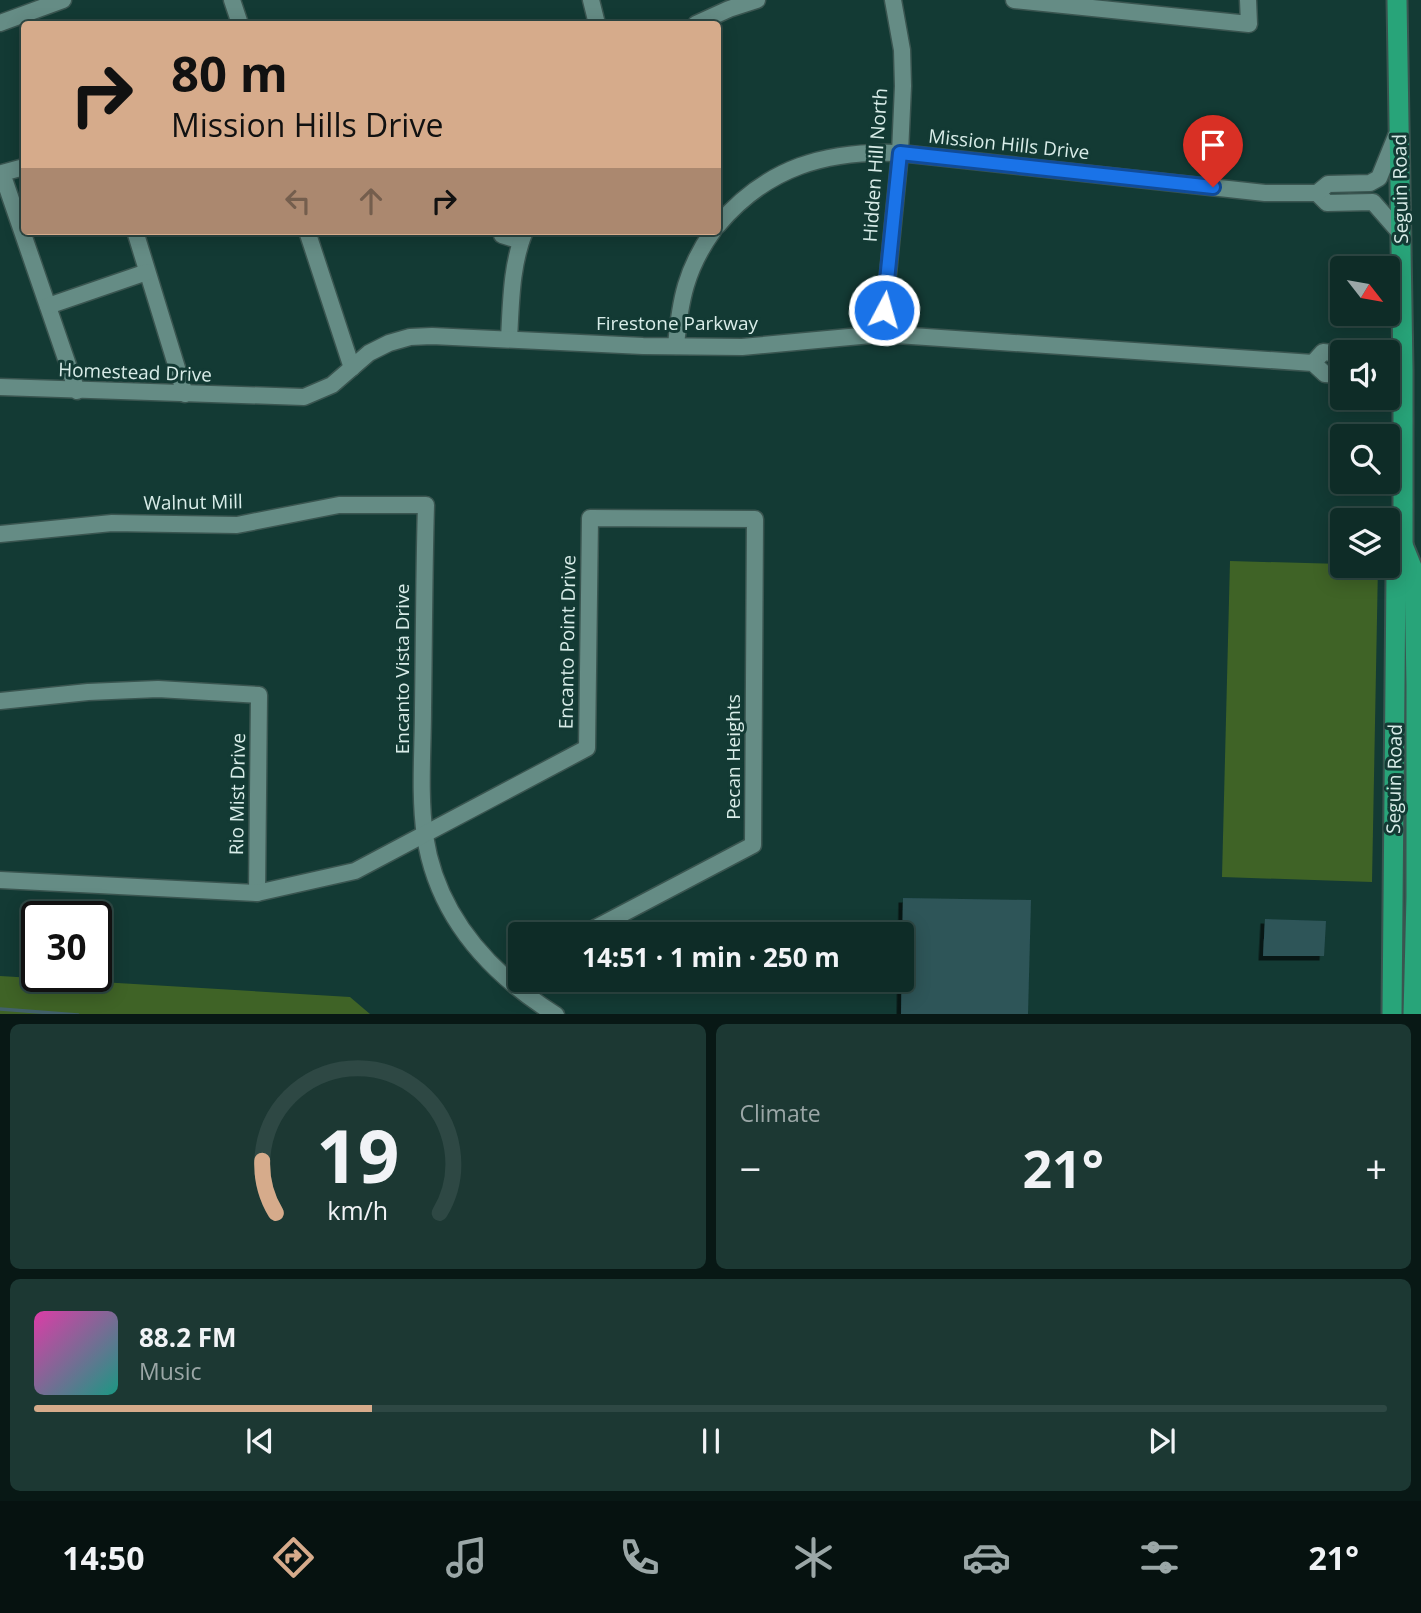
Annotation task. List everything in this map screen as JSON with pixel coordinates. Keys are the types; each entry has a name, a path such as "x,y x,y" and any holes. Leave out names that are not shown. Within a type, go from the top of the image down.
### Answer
{"main road":[{"name":"Seguin Road","path":"1396,340 1401,234 1397,0"},
{"name":"Seguin Road","path":"1392,1014 1396,574 1403,545 1397,410"},
{"name":"Seguin Road","path":"1403,545 1414,572 1419,897 1413,1014"},
{"path":"1393,951 1406,910 1419,897 1408,890 1394,847"}],"street":[{"path":"0,23 63,0"},
{"path":"232,0 239,21"},
{"path":"591,0 596,21"},
{"path":"702,21 757,0"},
{"name":"Hidden Hill North","path":"881,334 900,153 902,50 893,0"},
{"path":"1014,0 1249,24 1248,0"},
{"name":"Mission Hills Drive","path":"721,222 758,187 793,168 811,161 850,154 900,153 1265,193 1317,193 1328,184 1370,183 1379,178 1399,127"},
{"path":"21,168 1,171 21,228"},
{"name":"Mission Hills Drive","path":"1317,193 1327,203 1373,202 1401,234"},
{"path":"23,235 77,391"},
{"path":"136,235 185,394"},
{"path":"308,235 352,368"},
{"path":"502,235 523,236 513,285 509,339"},
{"path":"676,346 678,317 687,276 711,235"},
{"path":"48,306 147,272"},
{"name":"Firestone Parkway","path":"268,396 304,397 332,385 379,348 410,337 432,335 742,347 881,334 1313,363 1325,374 1330,374"},
{"name":"Firestone Parkway","path":"1313,363 1323,352 1330,353"},
{"name":"Homestead Drive","path":"0,387 268,396"},
{"name":"Walnut Mill","path":"0,534 112,523 237,525 339,505 426,505"},
{"name":"Encanto Vista Drive","path":"425,833 423,781 426,505"},
{"name":"Encanto Point Drive","path":"0,880 257,893 355,871 587,748 590,519 755,519"},
{"name":"Pecan Heights","path":"606,922 753,845 755,519"},
{"name":"Rio Mist Drive","path":"0,701 88,692 158,689 259,695 257,893"},
{"path":"425,833 438,884 461,930 485,959 508,974"},
{"path":"532,992 556,1014"}],"green space":[{"path":"1230,561 1330,564 1330,578 1378,578 1372,882 1222,877"},
{"path":"0,976 21,977 21,992 112,992 112,983 350,997 370,1014 0,1014"}],"building":[{"path":"903,898 1031,900 1028,1014 901,1014 901,992 914,992 914,922 903,922"},
{"path":"1265,919 1326,921 1324,956 1263,956"}],"waterway":[{"path":"0,1009 65,1014"}],"route":[{"path":"884,310 900,153 1213,187"}]}
